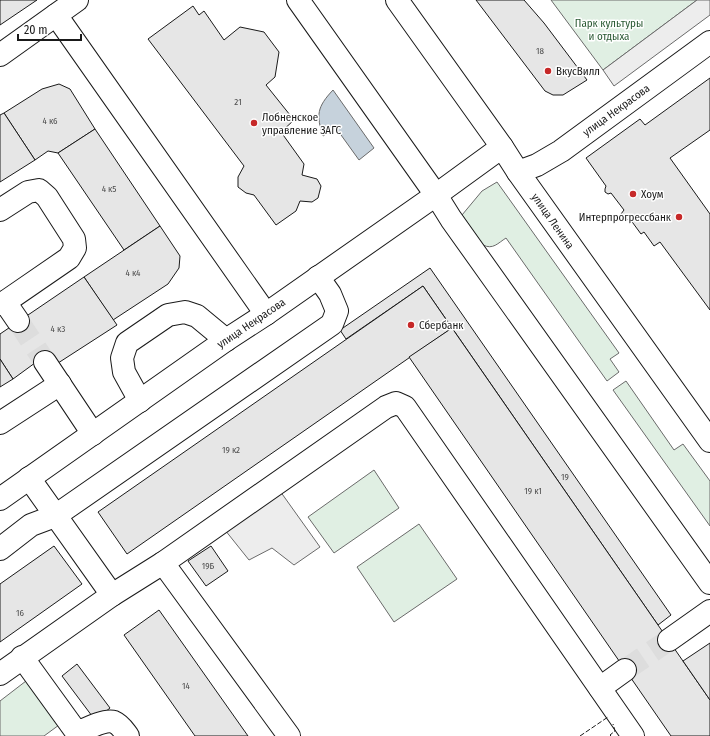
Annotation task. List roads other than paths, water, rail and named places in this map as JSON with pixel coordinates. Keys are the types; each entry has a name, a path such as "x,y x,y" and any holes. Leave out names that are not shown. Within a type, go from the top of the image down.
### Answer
{"street":[{"path":"0,55 77,0"},
{"path":"298,0 710,583"},
{"name":"улица Ленина","path":"397,0 710,442"},
{"path":"56,15 266,314"},
{"name":"улица Некрасова","path":"518,172 537,165 561,151 710,42"},
{"name":"улица Некрасова","path":"0,499 436,195 502,147"},
{"path":"0,210 28,192 39,190 47,197 74,239 75,248 69,258 2,303 18,321"},
{"path":"0,549 31,525 55,516 332,324 337,311 330,294 318,277"},
{"path":"140,401 124,372 122,358 127,343 168,315 185,312 196,316 226,340"},
{"path":"45,362 93,434"},
{"path":"0,423 60,384"},
{"path":"0,674 22,657 112,595 162,563 386,407 396,403 405,407 633,736"},
{"path":"29,478 112,595"},
{"path":"162,563 289,736"},
{"path":"669,640 710,611"},
{"path":"22,657 77,733 104,722 114,722 121,727 128,736"},
{"path":"600,688 625,670"}],"tunnel":[{"path":"18,321 45,362"},
{"path":"625,670 669,640"}],"place":[{"name":"ВкусВилл","path":"548,71"},
{"name":"Лобненское управление ЗАГС","path":"254,123"},
{"name":"Хоум","path":"633,194"},
{"name":"Интерпрогрессбанк","path":"679,217"},
{"name":"Сбербанк","path":"411,325"}],"park label":[{"name":"Парк культуры и отдыха","path":"609,29"}]}
